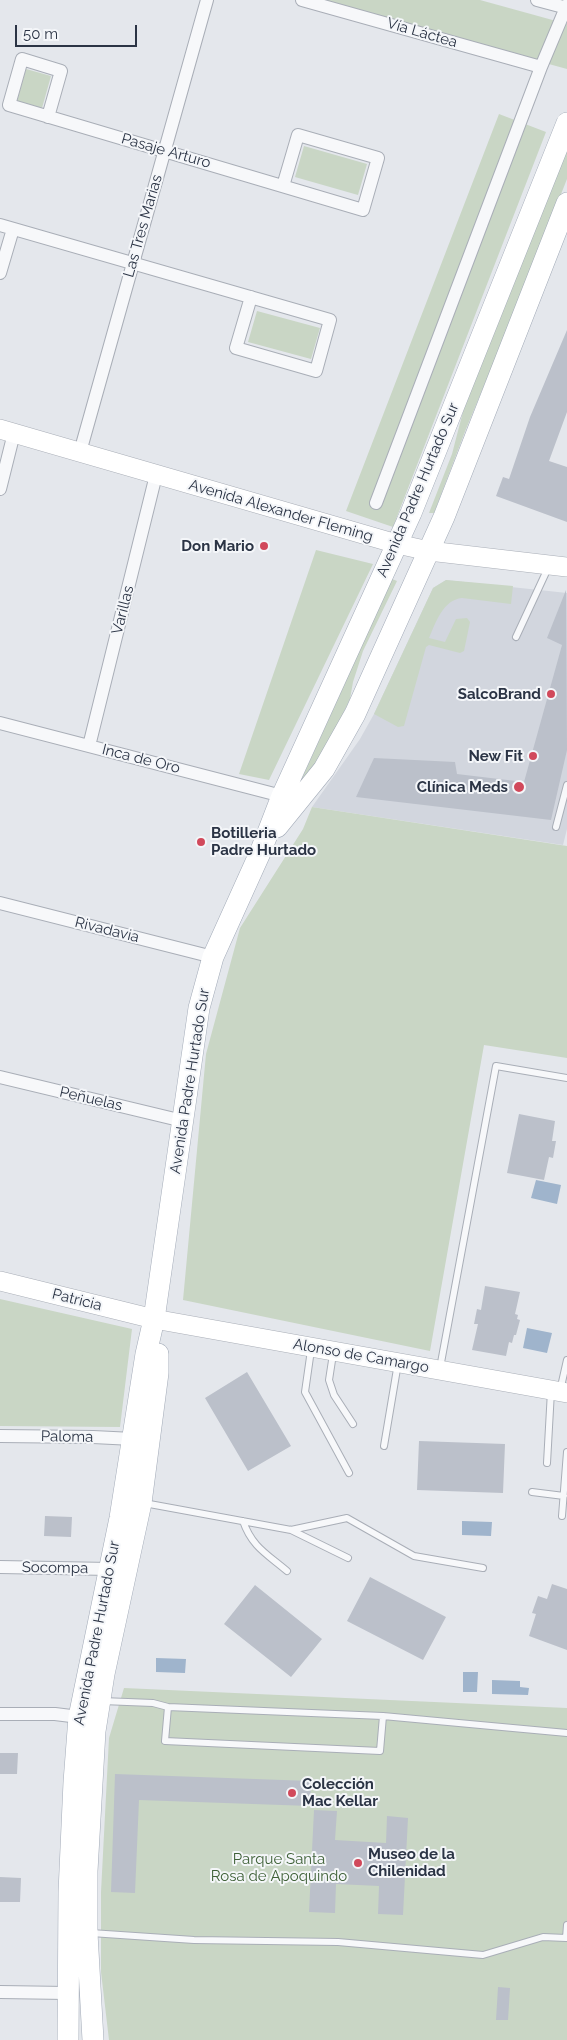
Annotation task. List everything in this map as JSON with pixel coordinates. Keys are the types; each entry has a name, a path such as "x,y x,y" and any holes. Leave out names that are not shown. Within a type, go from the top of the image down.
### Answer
{"main road":[{"name":"Avenida Padre Hurtado Sur","path":"68,2040 69,1892 74,1782 80,1717 110,1569 146,1354 154,1319 199,1008 213,956 260,853 282,796 412,513 567,123"},
{"name":"Avenida Padre Hurtado Sur","path":"260,853 281,821 324,768 355,714 429,551 567,203"},
{"name":"Avenida Padre Hurtado Sur","path":"93,2040 87,1933 87,1871 93,1762 99,1701 140,1503 158,1373 158,1348 154,1319"}],"street":[{"name":"Las Tres Marias","path":"80,452 207,0"},
{"name":"Vía Láctea","path":"302,0 541,67"},
{"path":"376,503 541,67 567,7 537,0"},
{"name":"Pasaje Arturo","path":"48,117 61,71 22,59 8,105 48,117 283,186 363,210 378,158 298,134 283,186"},
{"path":"0,225 133,263 251,297 330,320 316,371 236,348 251,297"},
{"path":"0,273 13,229"},
{"path":"1,481 7,431"},
{"name":"Avenida Alexander Fleming","path":"7,431 397,544 429,551 558,566"},
{"name":"Varillas","path":"89,746 156,474"},
{"name":"Inca de Oro","path":"0,723 282,796"},
{"name":"Rivadavia","path":"0,903 213,956"},
{"name":"Peñuelas","path":"0,1077 183,1121"},
{"name":"Patricia","path":"0,1281 154,1319"},
{"name":"Alonso de Camargo","path":"154,1319 559,1392"},
{"name":"Paloma","path":"0,1436 133,1439"},
{"name":"Socompa","path":"0,1567 110,1569"},
{"path":"0,1714 55,1714 80,1717"},
{"path":"0,1992 67,1993"}],"lane":[{"path":"516,637 558,566"},
{"path":"556,827 567,785"},
{"path":"440,1370 496,1066 567,1078"},
{"path":"312,1346 305,1392 349,1473"},
{"path":"334,1350 329,1380 334,1395 353,1424"},
{"path":"547,1462 559,1392 567,1360"},
{"path":"384,1446 398,1362"},
{"path":"562,1516 567,1452"},
{"path":"532,1492 564,1496"},
{"path":"140,1503 291,1530 348,1558"},
{"path":"291,1530 347,1518 414,1556 483,1568"},
{"path":"243,1521 248,1535 255,1545 288,1572"},
{"path":"99,1701 153,1703 168,1707 383,1716 567,1733"},
{"path":"168,1707 166,1741 380,1751 383,1716"},
{"path":"87,1933 194,1940 338,1942 482,1955 543,1937 566,1938 567,1924"}],"shaded area":[{"path":"446,580 567,593 567,829 563,845 312,807 360,739 374,714 433,588"}],"green space":[{"path":"316,0 480,0 567,24 567,69"},
{"path":"26,69 51,76 42,108 17,101"},
{"path":"499,114 546,132 393,527 346,511"},
{"path":"567,142 567,179 434,513 429,513 452,454 465,404"},
{"path":"304,146 367,164 358,195 295,177"},
{"path":"257,311 320,328 311,359 248,342"},
{"path":"316,550 373,564 269,780 239,774"},
{"path":"392,579 397,581 363,651 353,682 350,699 323,757 297,789"},
{"path":"446,580 513,586 511,604 462,598 455,600 445,607 429,638 445,642 456,619 467,618 470,622 464,651 460,653 429,645 426,647 404,726 398,727 374,714 433,588"},
{"path":"312,807 567,846 567,1058 484,1045 430,1351 183,1300 206,1054 240,928 303,829"},
{"path":"0,1299 132,1329 120,1427 0,1426"},
{"name":"Parque Santa Rosa de Apoquindo","path":"124,1688 567,1708 567,2040 109,2040 101,1972 101,1892 109,1738"}],"water":[{"path":"536,1180 561,1185 557,1204 531,1198"},
{"path":"527,1328 552,1333 547,1353 523,1348"},
{"path":"462,1521 492,1522 491,1536 462,1535"},
{"path":"156,1658 186,1659 185,1673 156,1672"},
{"path":"463,1672 478,1672 477,1692 463,1692"},
{"path":"492,1680 520,1681 520,1687 529,1688 528,1695 492,1694"}],"building":[{"path":"567,330 567,412 549,461 567,467 567,522 496,496 503,477 509,479 530,417"},
{"path":"566,590 567,750 551,820 356,797 374,758 455,762 457,774 524,782 562,645 547,638"},
{"path":"519,1114 555,1121 552,1141 556,1141 553,1158 549,1157 544,1180 507,1173"},
{"path":"485,1286 520,1292 515,1314 518,1315 517,1319 520,1320 512,1343 509,1342 506,1356 472,1350 478,1324 474,1324 477,1309 481,1310"},
{"path":"247,1372 291,1446 248,1471 205,1398"},
{"path":"419,1441 505,1444 503,1493 417,1490"},
{"path":"45,1516 72,1517 71,1537 44,1536"},
{"path":"370,1577 446,1617 423,1660 347,1621"},
{"path":"552,1584 567,1589 567,1650 529,1636 536,1614 532,1613 538,1596 547,1599"},
{"path":"255,1585 322,1639 291,1677 224,1624"},
{"path":"0,1753 18,1753 17,1774 0,1774"},
{"path":"115,1774 311,1781 310,1806 139,1800 135,1893 111,1892"},
{"name":"Museo de la Chilenidad","path":"314,1810 337,1811 335,1840 386,1843 387,1816 408,1818 403,1915 378,1914 379,1886 336,1884 335,1913 309,1912"},
{"path":"0,1877 21,1878 20,1902 0,1902"},
{"path":"498,1987 510,1988 508,2020 496,2020"}],"place":[{"name":"Don Mario","path":"264,546"},
{"name":"SalcoBrand","path":"551,694"},
{"name":"New Fit","path":"533,756"},
{"name":"Clínica Meds","path":"519,787"},
{"name":"Botilleria Padre Hurtado","path":"201,842"},
{"name":"Colección Mac Kellar","path":"292,1793"},
{"name":"Museo de la Chilenidad","path":"358,1863"}]}
